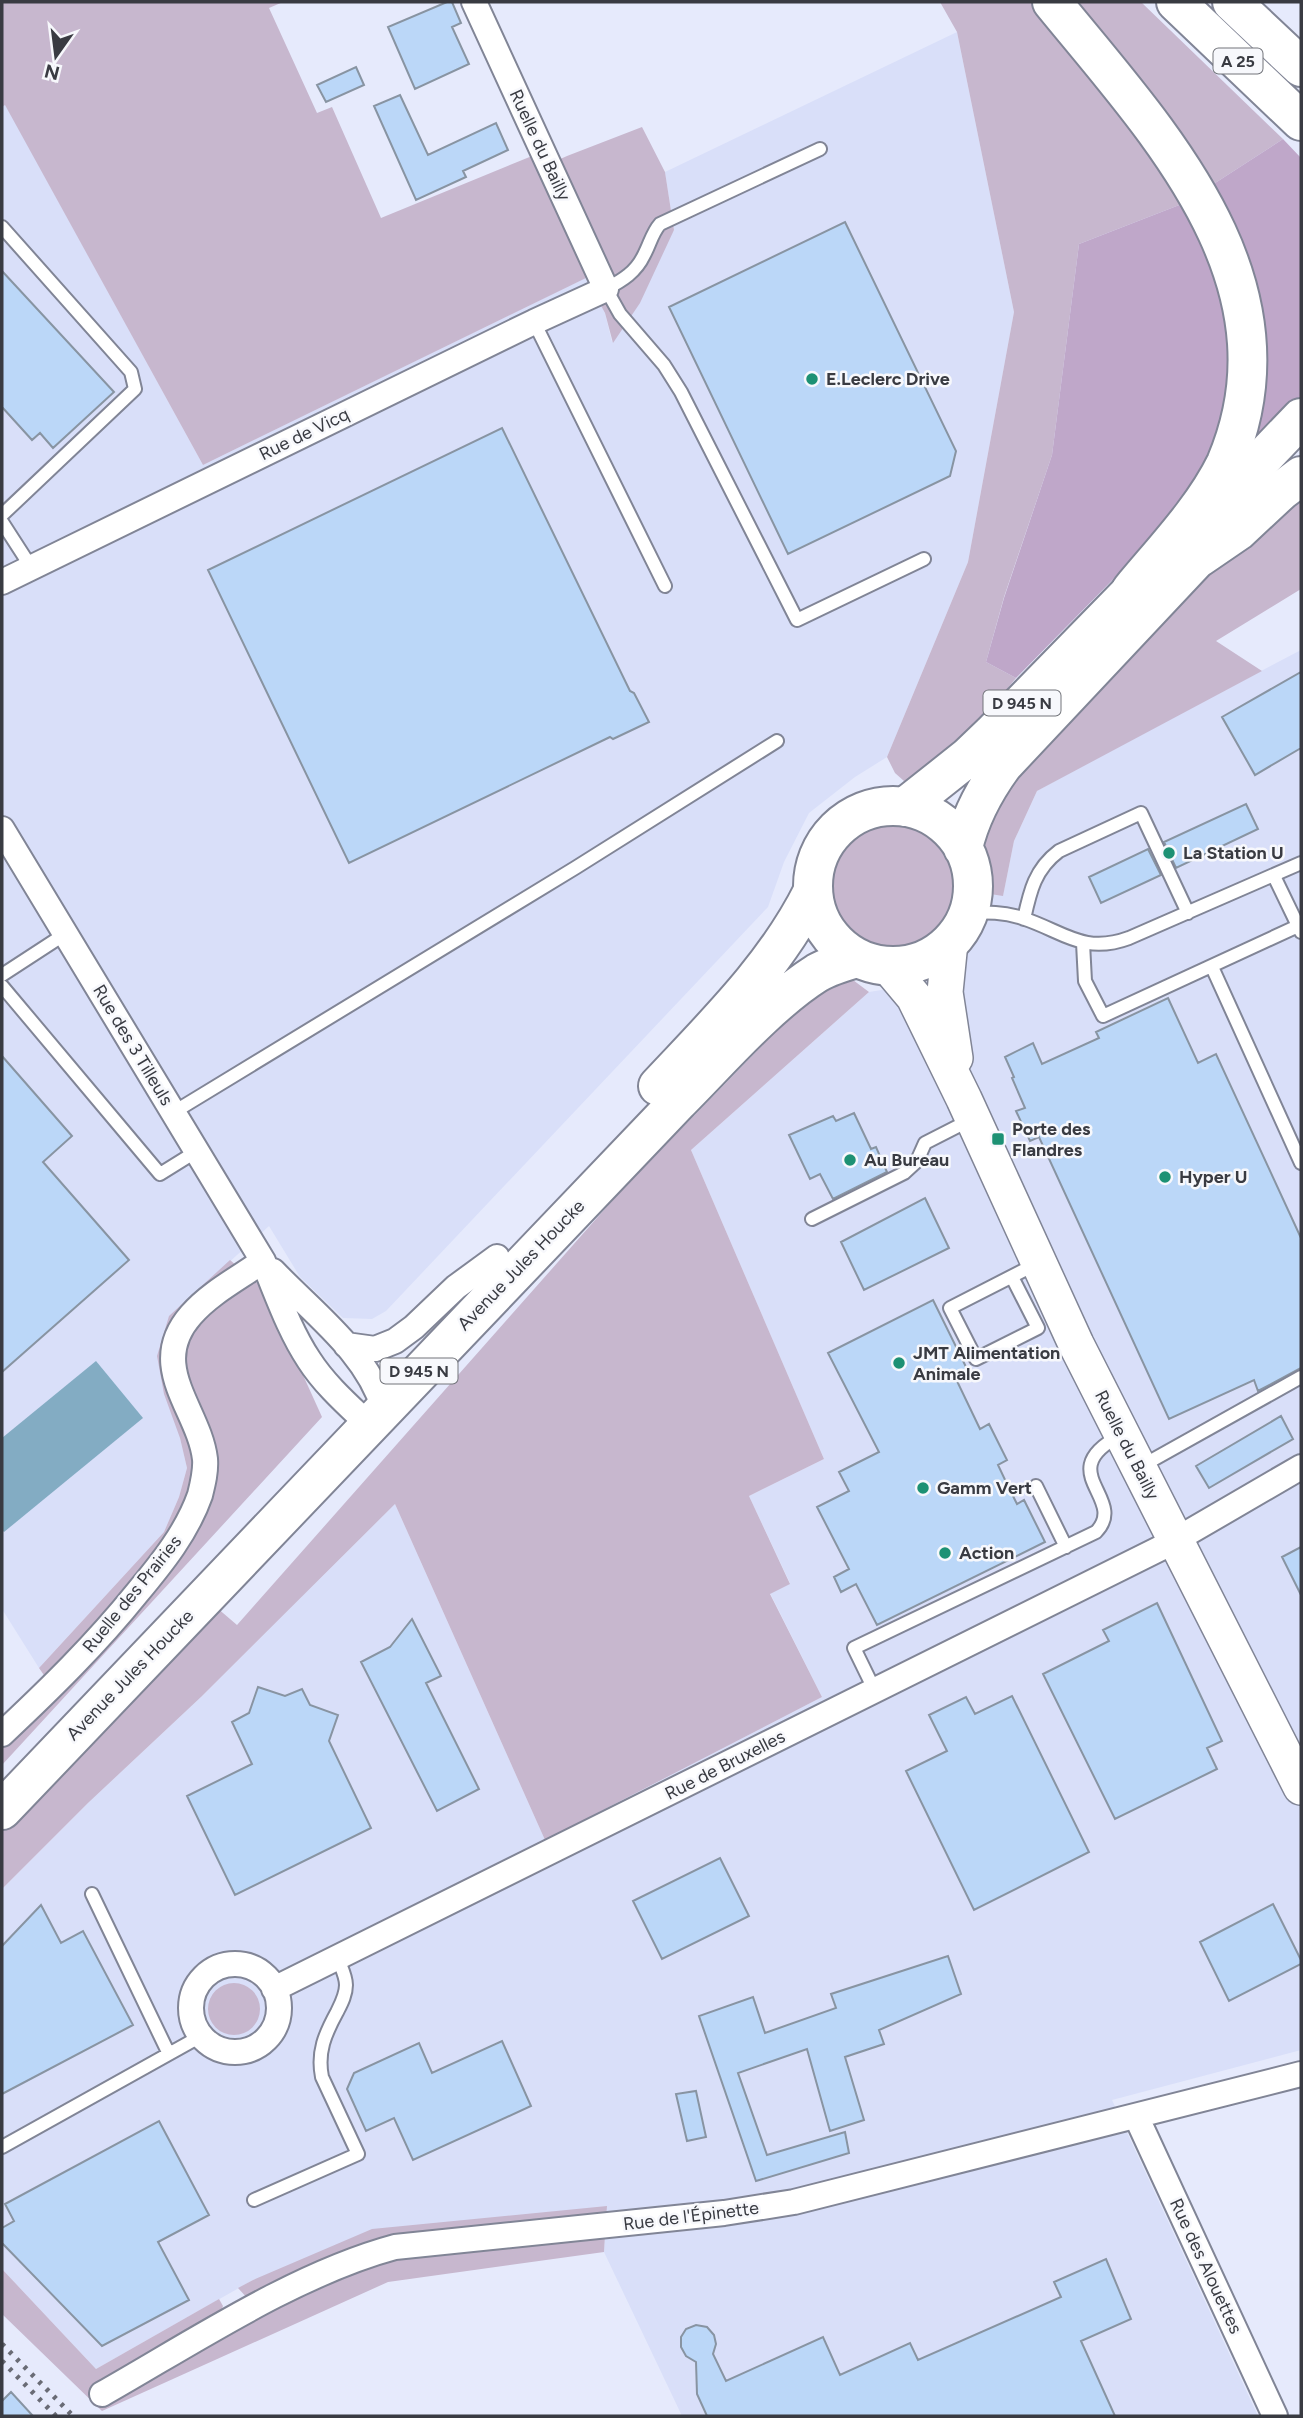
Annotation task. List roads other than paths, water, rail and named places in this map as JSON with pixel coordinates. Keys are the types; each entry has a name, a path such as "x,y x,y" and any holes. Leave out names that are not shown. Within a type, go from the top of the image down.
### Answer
{"main road":[{"path":"1052,2 1151,122 1191,176 1224,236 1238,272 1247,311 1250,372 1243,412 1232,448 1206,497 1131,590"},
{"name":"A 25","path":"1176,2 1301,121"},
{"name":"A 25","path":"1232,2 1301,67"},
{"name":"D 945 N","path":"905,807 968,757 992,734 1131,590 1218,507 1301,418"},
{"name":"D 945 N","path":"963,848 976,807 1003,765 1301,449"},
{"path":"1200,556 1238,531 1301,475"},
{"path":"905,807 939,821 963,848 973,880 973,892 959,928 934,954 916,963 872,962 840,946 826,930 817,912 813,891 818,856 839,827 859,814 870,809 905,807"},
{"name":"Avenue Jules Houcke","path":"2,1810 370,1407 497,1257 750,984 793,927 813,891"},
{"name":"Avenue Jules Houcke","path":"2,1786 79,1697 767,1014 816,974 872,962"}],"street":[{"name":"Ruelle du Bailly","path":"474,2 606,289"},
{"name":"Rue de Vicq","path":"2,582 534,321 606,289"},
{"name":"Rue des 3 Tilleuls","path":"2,829 263,1261 289,1322 309,1360 329,1386 370,1407"},
{"name":"Ruelle du Bailly","path":"959,928 946,976 946,1006 968,1109"},
{"name":"Ruelle du Bailly","path":"872,962 914,998 968,1109 1025,1270 1139,1468 1301,1787"},
{"path":"346,1345 375,1349 395,1341 414,1327 456,1287 497,1257"},
{"name":"Rue des 3 Tilleuls","path":"263,1261 346,1345 370,1407"},
{"name":"Ruelle des Prairies","path":"2,1734 103,1634 160,1566 180,1537 196,1506 205,1469 202,1446 176,1380 175,1345 184,1324 200,1305 263,1261"},
{"name":"Rue de Bruxelles","path":"274,1989 1176,1540 1301,1468"},
{"path":"232,1965 249,1966 264,1975 274,1989 279,2004 277,2020 270,2034 258,2045 244,2051 228,2051 213,2046 201,2036 193,2020 193,1995 202,1980 215,1969 232,1965"},
{"name":"Rue de l'Épinette","path":"102,2394 279,2295 342,2264 378,2251 432,2241 697,2216 794,2202 1301,2074"},
{"name":"Rue des Alouettes","path":"1136,2116 1275,2416"}],"lane":[{"path":"820,149 660,224 637,267 621,281 606,289 620,314 664,365 681,391 797,620 925,559"},
{"path":"2,227 131,372 135,389 2,515"},
{"path":"534,321 665,586"},
{"path":"2,522 31,567"},
{"path":"174,1112 564,875 777,741"},
{"path":"1024,919 1036,876 1049,858 1142,813 1188,913"},
{"path":"959,928 1000,913 1024,919 1083,943 1117,943 1301,863"},
{"path":"1083,943 1085,981 1103,1016 1300,929 1274,876"},
{"path":"2,975 65,934"},
{"path":"1212,967 1301,1163"},
{"path":"2,986 160,1174 197,1151"},
{"path":"812,1219 904,1173 917,1161 925,1143 968,1109"},
{"path":"1025,1270 1038,1328 976,1359 950,1308 1025,1270"},
{"path":"1139,1468 1301,1377"},
{"path":"874,1689 854,1648 1096,1532 1101,1527 1105,1513 1091,1478 1091,1460 1103,1444 1121,1435"},
{"path":"1036,1486 1066,1546"},
{"path":"92,1894 168,2052"},
{"path":"254,2200 358,2154 322,2077 320,2065 320,2054 327,2031 346,1991 345,1976 338,1959"},
{"path":"2,2147 168,2052 201,2036"}],"railway":[{"path":"2,2344 73,2416"},
{"path":"2,2361 56,2416"}],"place":[{"name":"E.Leclerc Drive","path":"812,379"},
{"name":"La Station U","path":"1169,853"},
{"name":"Porte des Flandres","path":"998,1139"},
{"name":"Au Bureau","path":"850,1160"},
{"name":"Hyper U","path":"1165,1177"},
{"name":"JMT Alimentation Animale","path":"899,1363"},
{"name":"Gamm Vert","path":"923,1488"},
{"name":"Action","path":"945,1553"}]}
